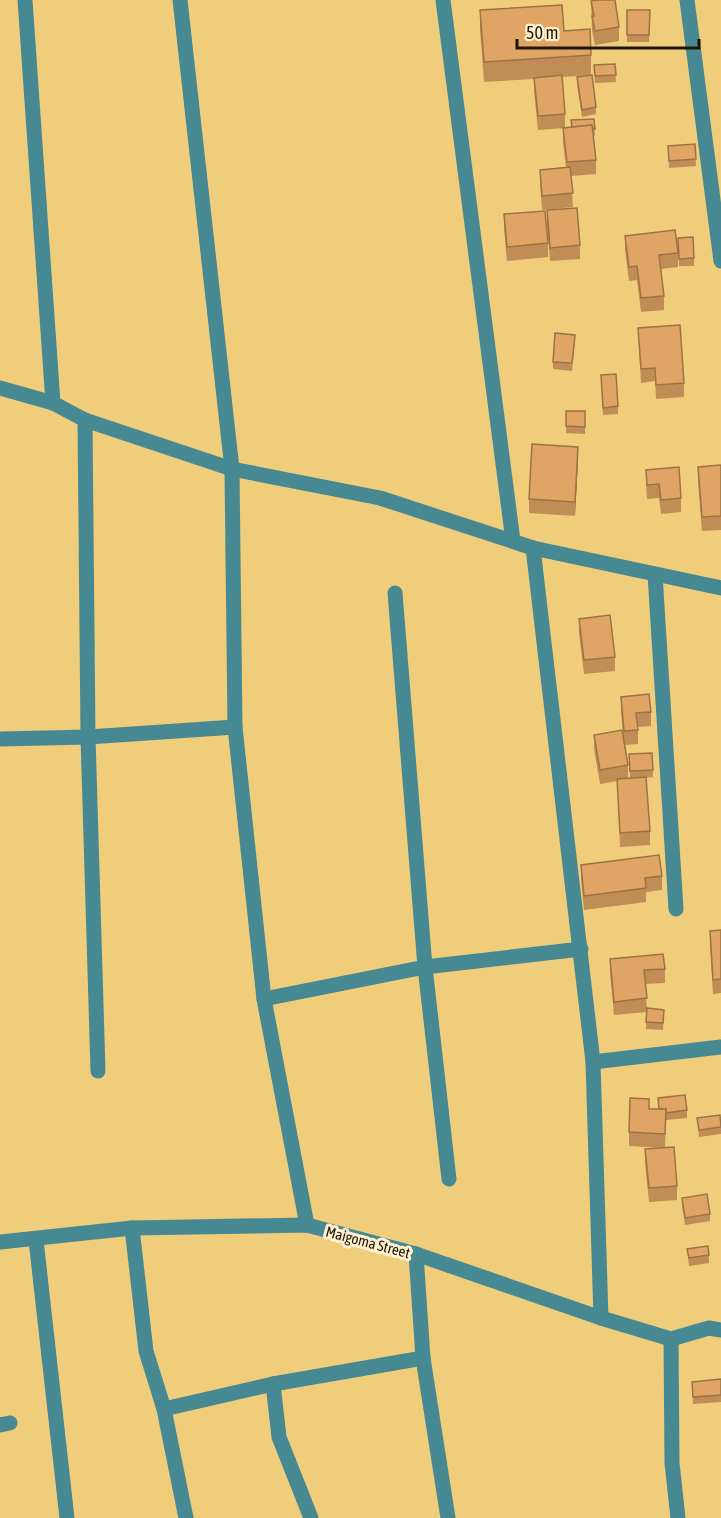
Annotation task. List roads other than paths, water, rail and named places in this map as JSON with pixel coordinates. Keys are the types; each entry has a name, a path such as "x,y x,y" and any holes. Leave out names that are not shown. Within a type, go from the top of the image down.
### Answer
{"street":[{"path":"25,0 53,403"},
{"path":"180,0 232,469 235,728 264,999 307,1225"},
{"path":"443,0 513,541"},
{"path":"687,0 721,261"},
{"path":"0,388 53,403 85,420 232,469 380,498 533,548 721,588"},
{"path":"85,420 88,737 98,1071"},
{"path":"533,548 593,1062 601,1318"},
{"path":"655,574 676,909"},
{"path":"395,593 425,967 449,1179"},
{"path":"0,739 88,737 235,728"},
{"path":"264,999 425,967 580,949"},
{"path":"593,1062 721,1047"},
{"name":"Maigoma Street","path":"0,1242 36,1240 132,1228 307,1225 416,1254 601,1318 671,1339"},
{"path":"132,1228 146,1351 164,1409 186,1518"},
{"path":"36,1240 67,1518"},
{"path":"416,1254 423,1358 448,1518"},
{"path":"678,1518 672,1462 671,1339 708,1328 721,1330"},
{"path":"164,1409 273,1384 423,1358"},
{"path":"273,1384 279,1437 311,1518"}]}
